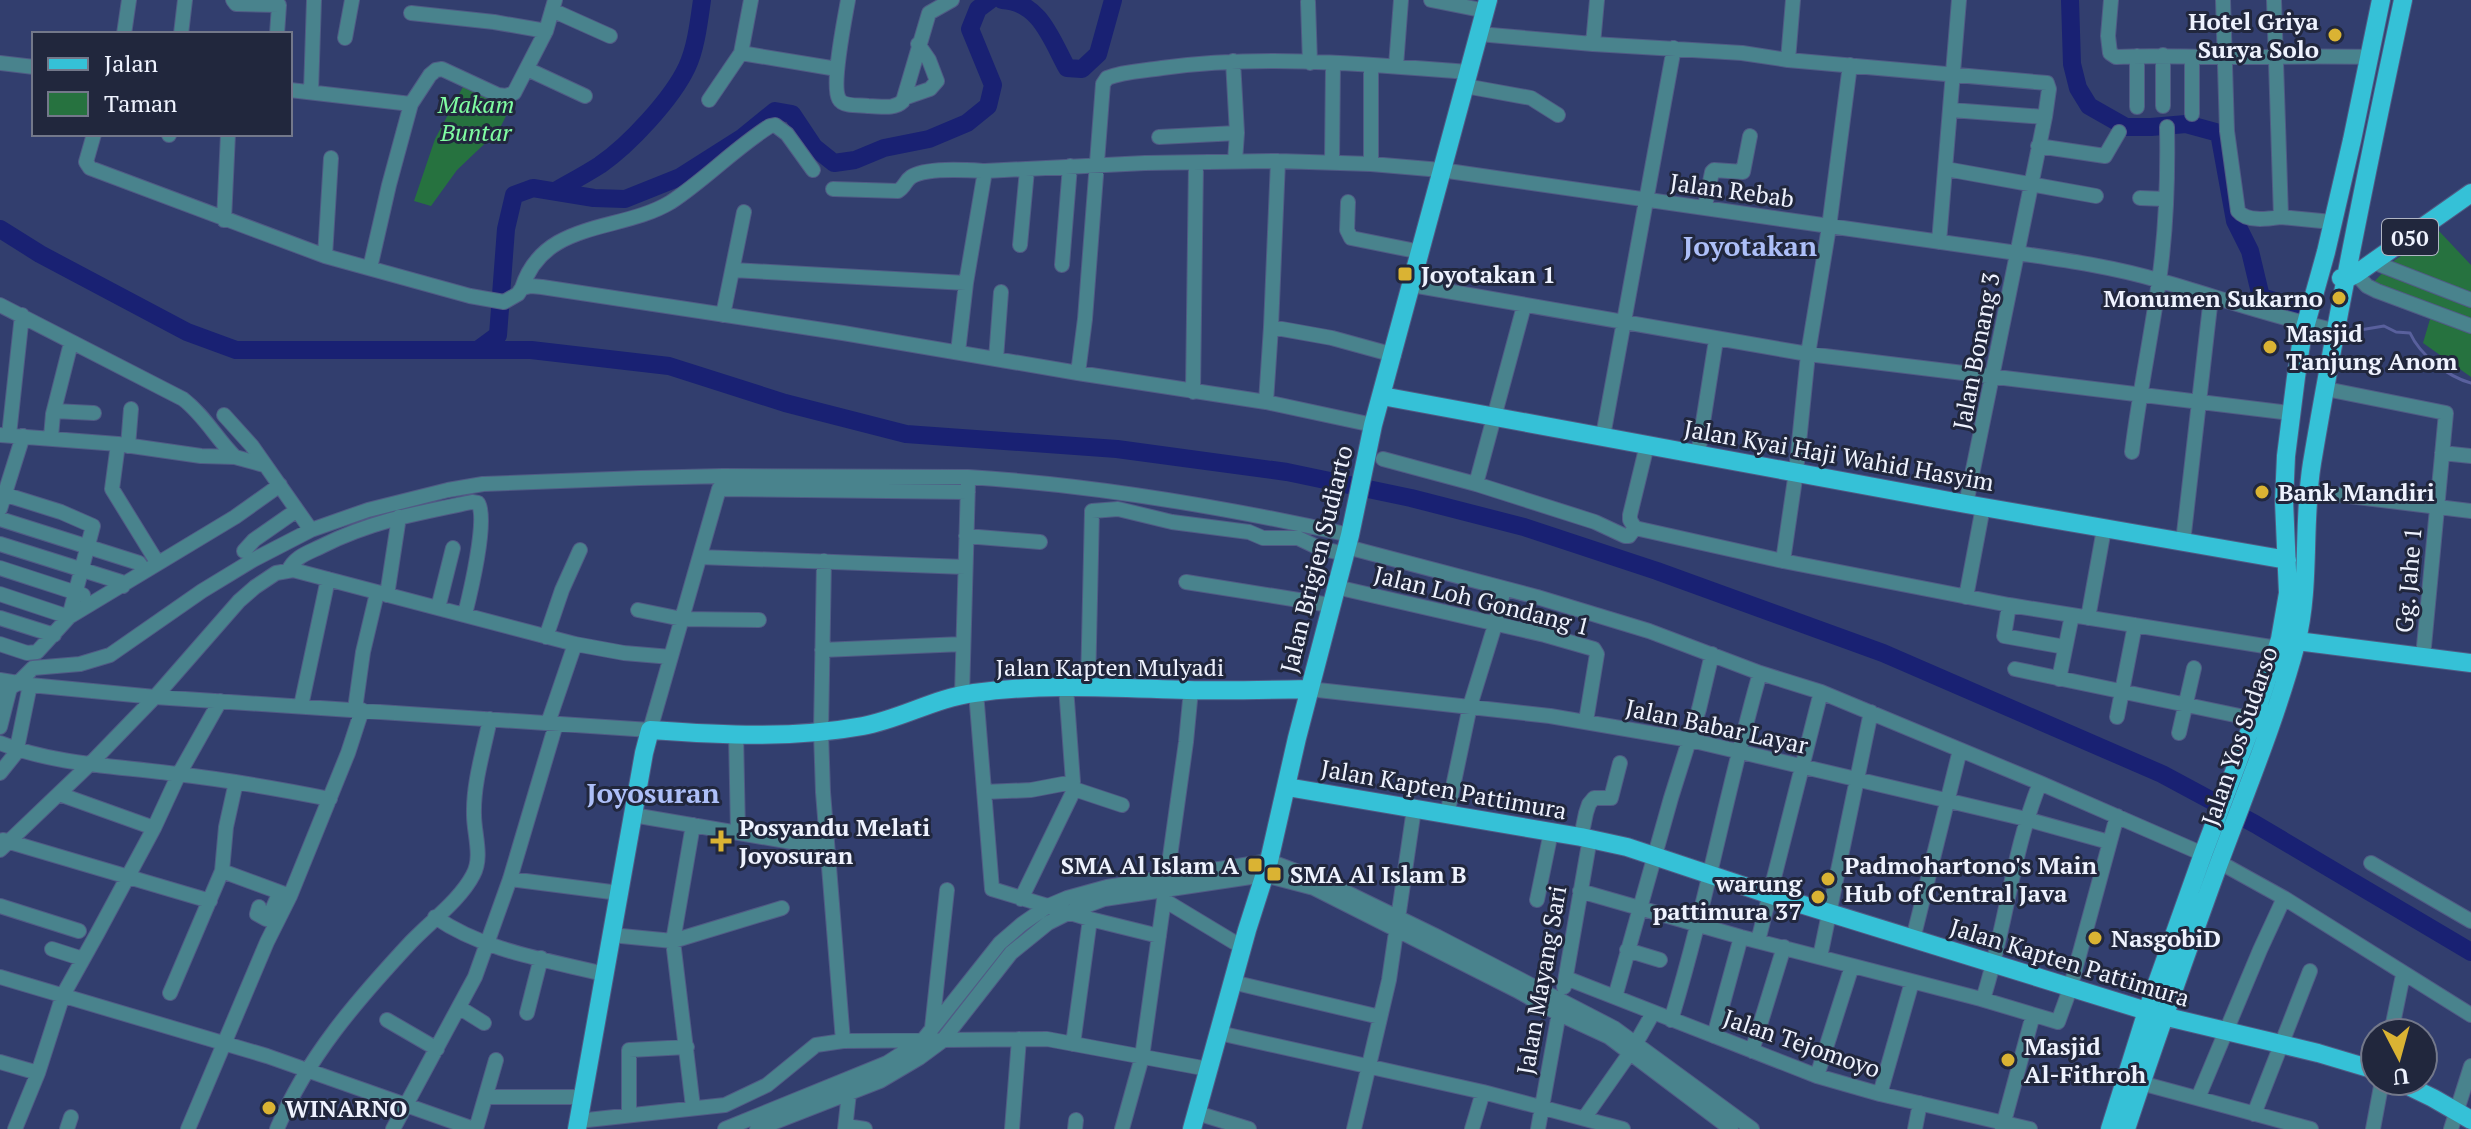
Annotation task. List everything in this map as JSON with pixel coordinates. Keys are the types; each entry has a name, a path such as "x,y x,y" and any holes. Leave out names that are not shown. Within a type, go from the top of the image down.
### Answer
{"main road":[{"path":"2235,798 2254,719 2285,643 2288,593 2284,501 2290,413 2308,319 2381,0"},
{"name":"Jalan Yos Sudarso","path":"2110,1129 2235,798 2285,643 2305,592 2308,491 2403,0"},
{"name":"Jalan Brigjen Sudiarto","path":"1194,1121 1267,868 1348,538 1374,462 1373,425 1487,6"},
{"name":"050","path":"2351,277 2469,198"},
{"path":"2320,274 2351,277"},
{"path":"2308,319 2338,329"},
{"name":"Jalan Kyai Haji Wahid Hasyim","path":"1382,396 2287,560"},
{"path":"2285,643 2471,663"},
{"name":"Jalan Kapten Mulyadi","path":"650,730 736,734 821,732 866,726 969,694 1066,687 1309,689"},
{"path":"578,1125 650,730"},
{"name":"Jalan Kapten Pattimura","path":"1287,787 1586,838 1654,856 2070,989 2359,1066"},
{"name":"Jalan Yos Sudarso","path":"2126,1129 2141,1083 2155,1014"},
{"path":"2423,1097 2459,1120"}],"street":[{"path":"124,32 129,0"},
{"path":"181,32 185,0"},
{"path":"233,0 236,4 279,5 277,32"},
{"path":"311,92 314,0"},
{"path":"345,38 352,0"},
{"path":"709,100 741,53 751,0"},
{"path":"848,0 837,69 840,102 894,107 904,98 925,6 952,0"},
{"path":"1396,66 1401,0"},
{"path":"1431,0 1487,6"},
{"path":"1593,44 1597,0"},
{"path":"1788,60 1793,0"},
{"path":"1939,242 1959,0"},
{"path":"2111,0 2108,36 2110,53 2116,57 2369,57"},
{"path":"2223,0 2227,131 2238,211 2244,217 2332,222"},
{"path":"2274,0 2281,217"},
{"path":"1308,2 1310,63"},
{"path":"370,268 411,104 430,75 442,69 491,92 506,96 514,93 546,31 554,5 610,36"},
{"path":"411,13 546,31"},
{"path":"1479,34 1742,53 1788,60 1953,74"},
{"path":"904,98 930,89 937,81 929,60 918,44"},
{"path":"1603,436 1674,48"},
{"path":"741,53 837,69"},
{"path":"2163,55 2163,106"},
{"path":"2137,56 2137,107"},
{"path":"2192,57 2192,114"},
{"path":"1233,61 1237,133 1235,161"},
{"path":"1078,373 1103,84 1107,78 1169,67 1233,61 1396,66 1466,79 1531,98 1558,115"},
{"path":"0,63 32,67"},
{"path":"1332,163 1333,64"},
{"path":"1783,561 1808,354 1829,227 1850,65"},
{"path":"1371,66 1371,164"},
{"path":"527,69 585,96"},
{"name":"Jalan Bonang 3","path":"1953,74 2043,81 2049,89 1992,376 1966,597"},
{"path":"292,90 411,104"},
{"path":"1951,110 2045,117"},
{"path":"93,136 86,162 90,168 325,256 504,302 518,294 531,268 553,244 567,236 639,216 667,204 770,126 775,125 787,134 813,170"},
{"path":"2132,452 2159,280 2166,199 2167,127"},
{"path":"2038,146 2105,156 2119,132"},
{"path":"1159,137 1237,133"},
{"path":"224,220 228,136"},
{"path":"1705,206 1712,172 1743,172 1750,136"},
{"path":"325,256 331,158"},
{"path":"1266,402 1278,161"},
{"name":"Jalan Rebab","path":"833,189 898,191 915,176 951,170 1027,170 1070,166 1278,161 1441,170 2087,263 2159,280 2211,297 2308,319"},
{"path":"1193,392 1196,163"},
{"path":"1062,265 1070,166"},
{"path":"1946,169 2096,196"},
{"path":"1020,245 1027,170"},
{"path":"958,352 985,171"},
{"path":"2140,198 2166,199"},
{"path":"1348,202 1347,230 1351,238 1421,252"},
{"path":"723,315 744,212"},
{"path":"2373,262 2471,300"},
{"path":"733,270 966,283"},
{"path":"2351,277 2377,291 2471,326"},
{"path":"1412,285 1808,354 2290,413"},
{"path":"522,288 542,287 958,352 1266,402 1373,425"},
{"path":"996,359 1001,292"},
{"path":"2183,542 2211,297"},
{"path":"0,305 183,399 204,417 235,457"},
{"path":"1476,484 1524,306"},
{"path":"22,315 11,435 1,499 92,524 69,617"},
{"path":"1271,327 1332,338 1394,355"},
{"path":"1698,454 1716,340"},
{"path":"51,437 54,411 71,343"},
{"name":"Gg. Jahe 1","path":"2326,389 2445,412 2423,657"},
{"path":"131,409 112,489 157,562"},
{"path":"54,411 94,413"},
{"path":"224,415 252,446 297,510 305,534 291,565"},
{"path":"11,435 235,457 264,465"},
{"path":"1647,445 1630,515 1635,528 1783,561 2009,605 2135,625 2285,643"},
{"path":"2442,453 2471,456"},
{"path":"1374,462 1476,484 1595,522 1625,536 1629,536 1635,528"},
{"path":"0,727 11,686 33,668 80,664 110,655 253,560 305,534 393,503 483,484 723,476 968,485"},
{"path":"11,686 650,730 719,489 968,485 1008,480 1159,498 1273,518 1348,538 1504,589 1649,631 1760,673 1821,692 2211,858 2284,898 2471,1015"},
{"path":"0,644 33,653 41,649 69,617 235,517 280,485"},
{"path":"968,485 963,644 984,792 992,889 1159,936"},
{"path":"2308,491 2471,511"},
{"path":"3,844 90,764 155,697 239,601 268,578 339,537 383,520 472,502 481,507 477,559 465,614"},
{"path":"1088,686 1091,512 1118,509 1172,522 1249,532 1263,538 1298,538 1319,548 1348,538"},
{"path":"244,551 254,540 297,510"},
{"path":"188,1129 267,942 271,900 330,799 358,710 363,652 382,594 399,517"},
{"path":"0,519 139,563 144,570"},
{"path":"2088,618 2104,529"},
{"path":"966,536 1040,542"},
{"path":"0,544 81,568 121,582 123,586"},
{"path":"438,608 453,548"},
{"path":"546,637 580,550"},
{"path":"700,557 965,567"},
{"path":"824,561 821,732 843,1041"},
{"path":"291,565 293,570 546,637 624,653 671,657"},
{"path":"0,568 98,601"},
{"path":"301,706 328,579"},
{"name":"Jalan Loh Gondang 1","path":"1186,582 1333,596 1545,635 1596,651 1586,721"},
{"path":"1447,815 1470,706 1504,589"},
{"path":"0,594 69,617"},
{"path":"2009,605 2004,636 2065,647"},
{"path":"638,610 682,619 759,620"},
{"path":"2059,679 2072,615"},
{"path":"0,618 54,635"},
{"path":"2117,717 2135,625"},
{"path":"393,1129 460,1008 488,944 510,879 555,706 575,644"},
{"path":"822,650 963,644"},
{"path":"1615,997 1712,654"},
{"path":"2179,733 2194,668"},
{"path":"2015,669 2254,719"},
{"path":"1671,1020 1760,673"},
{"path":"0,773 17,750 11,686"},
{"path":"984,792 1031,790 1073,782 1066,687"},
{"name":"Jalan Babar Layar","path":"1309,689 1586,721 1690,740 2026,819 2109,842"},
{"path":"1122,1129 1142,1057 1191,690"},
{"path":"1758,941 1821,692"},
{"path":"15,1129 38,1073 63,995 220,701"},
{"path":"1820,957 1871,712"},
{"path":"277,1129 306,1071 329,1036 475,873 478,850 475,802 490,719"},
{"path":"736,734 738,832"},
{"path":"0,743 17,750 90,764 236,782 330,799"},
{"path":"1913,939 1960,750"},
{"name":"Jalan Mayang Sari","path":"1538,1129 1580,891 1589,804 1594,798 1611,798 1620,763"},
{"path":"170,993 222,871 226,827 236,782"},
{"path":"1983,999 1994,964 2026,819 2040,783"},
{"path":"1021,899 1073,792 1077,790 1122,805"},
{"path":"59,794 154,828"},
{"path":"1354,1129 1389,980 1414,809"},
{"path":"633,815 827,848"},
{"path":"1580,891 2058,1022 2070,989 2117,816"},
{"path":"693,825 673,941 693,1107"},
{"path":"1537,900 1551,832"},
{"path":"3,844 210,901"},
{"path":"2371,863 2471,921"},
{"path":"725,1105 723,1129 887,1063 932,1038 1000,943 1022,924 1060,909 1267,868 1397,924 1516,990 1560,1006 1609,1037 1633,1048 1752,1129"},
{"path":"222,871 271,900"},
{"path":"510,879 619,893"},
{"path":"757,1129 903,1069 1011,953 1060,909 1086,892 1166,887 1242,947"},
{"path":"932,1038 947,890"},
{"path":"2198,1098 2284,898"},
{"path":"0,906 79,931"},
{"path":"611,935 673,941 782,908"},
{"path":"435,917 467,936 488,944 604,974"},
{"path":"1073,1044 1090,919"},
{"path":"1714,1036 1741,937"},
{"path":"1752,1051 1784,947"},
{"path":"52,949 83,959"},
{"path":"1627,950 1660,960"},
{"path":"527,1013 541,958"},
{"path":"1817,1076 1852,966"},
{"path":"2254,1114 2310,971"},
{"path":"2394,1017 2403,975"},
{"path":"0,977 224,1043 475,1129 496,1060"},
{"name":"Jalan Tejomoyo","path":"1566,978 1817,1076 2003,1126 2030,1129"},
{"path":"1232,982 1380,1017"},
{"path":"1880,1094 1912,982"},
{"path":"460,1008 484,1023"},
{"path":"1585,1117 1633,1048 1653,1013"},
{"path":"2003,1126 2033,1015"},
{"path":"387,1020 437,1049"},
{"path":"1219,1033 1483,1092 1623,1129"},
{"path":"1012,1129 1019,1039"},
{"path":"578,1125 629,1114 725,1105 767,1085 816,1045 843,1041 1047,1039 1208,1069"},
{"path":"629,1114 629,1051 687,1047"},
{"path":"1633,1048 1731,1129"},
{"path":"0,1062 38,1073"},
{"path":"2459,1120 2471,1066"},
{"path":"2141,1083 2311,1129"},
{"path":"1472,1129 1483,1092"},
{"path":"849,1093 846,1127 865,1129"},
{"path":"487,1097 583,1097"},
{"path":"2373,1129 2379,1097"},
{"path":"1915,1129 1920,1103"},
{"path":"1194,1121 1249,1129"}],"green space":[{"name":"Makam Buntar","path":"464,85 512,104 499,130 457,170 431,206 414,201 435,139"},
{"path":"2439,231 2471,265 2471,377 2423,343 2433,309 2370,286 2395,260"}],"waterway":[{"path":"557,190 611,156 636,134 671,93 690,60 702,0"},
{"path":"479,349 498,335 506,229 514,195 533,188 594,198 625,199 680,177 743,137 775,111 792,114 814,147 834,163 929,139 967,123 988,106 993,85 970,29 978,9 990,0"},
{"path":"1002,0 1026,7 1043,24 1067,68 1082,69 1098,54 1113,0"},
{"path":"2070,0 2072,64 2078,88 2089,106 2126,127 2186,124 2219,133 2235,221 2250,251 2261,297 2299,308"},
{"path":"0,229 40,254 187,332 236,350 531,350 669,366 785,403 906,434 1117,449 1287,472 1411,498 1524,527 1657,571 1883,653 2162,774 2255,824 2471,952"},
{"path":"2360,330 2384,326 2396,332 2410,333 2436,364 2453,376 2471,383"},
{"path":"1007,945 1037,925"}],"place":[{"name":"Hotel Griya Surya Solo","path":"2335,35"},
{"name":"Joyotakan 1","path":"1405,274"},
{"name":"Monumen Sukarno","path":"2339,298"},
{"name":"Masjid Tanjung Anom","path":"2270,347"},
{"name":"Bank Mandiri","path":"2262,492"},
{"name":"Posyandu Melati Joyosuran","path":"721,841"},
{"name":"SMA Al Islam A","path":"1255,865"},
{"name":"SMA Al Islam B","path":"1274,874"},
{"name":"Padmohartono's Main Hub of Central Java","path":"1828,879"},
{"name":"warung pattimura 37","path":"1818,897"},
{"name":"NasgobiD","path":"2095,938"},
{"name":"Masjid Al-Fithroh","path":"2008,1060"},
{"name":"WINARNO","path":"269,1108"}],"district":[{"name":"Joyotakan","path":"1750,245"},
{"name":"Joyosuran","path":"653,792"}]}
